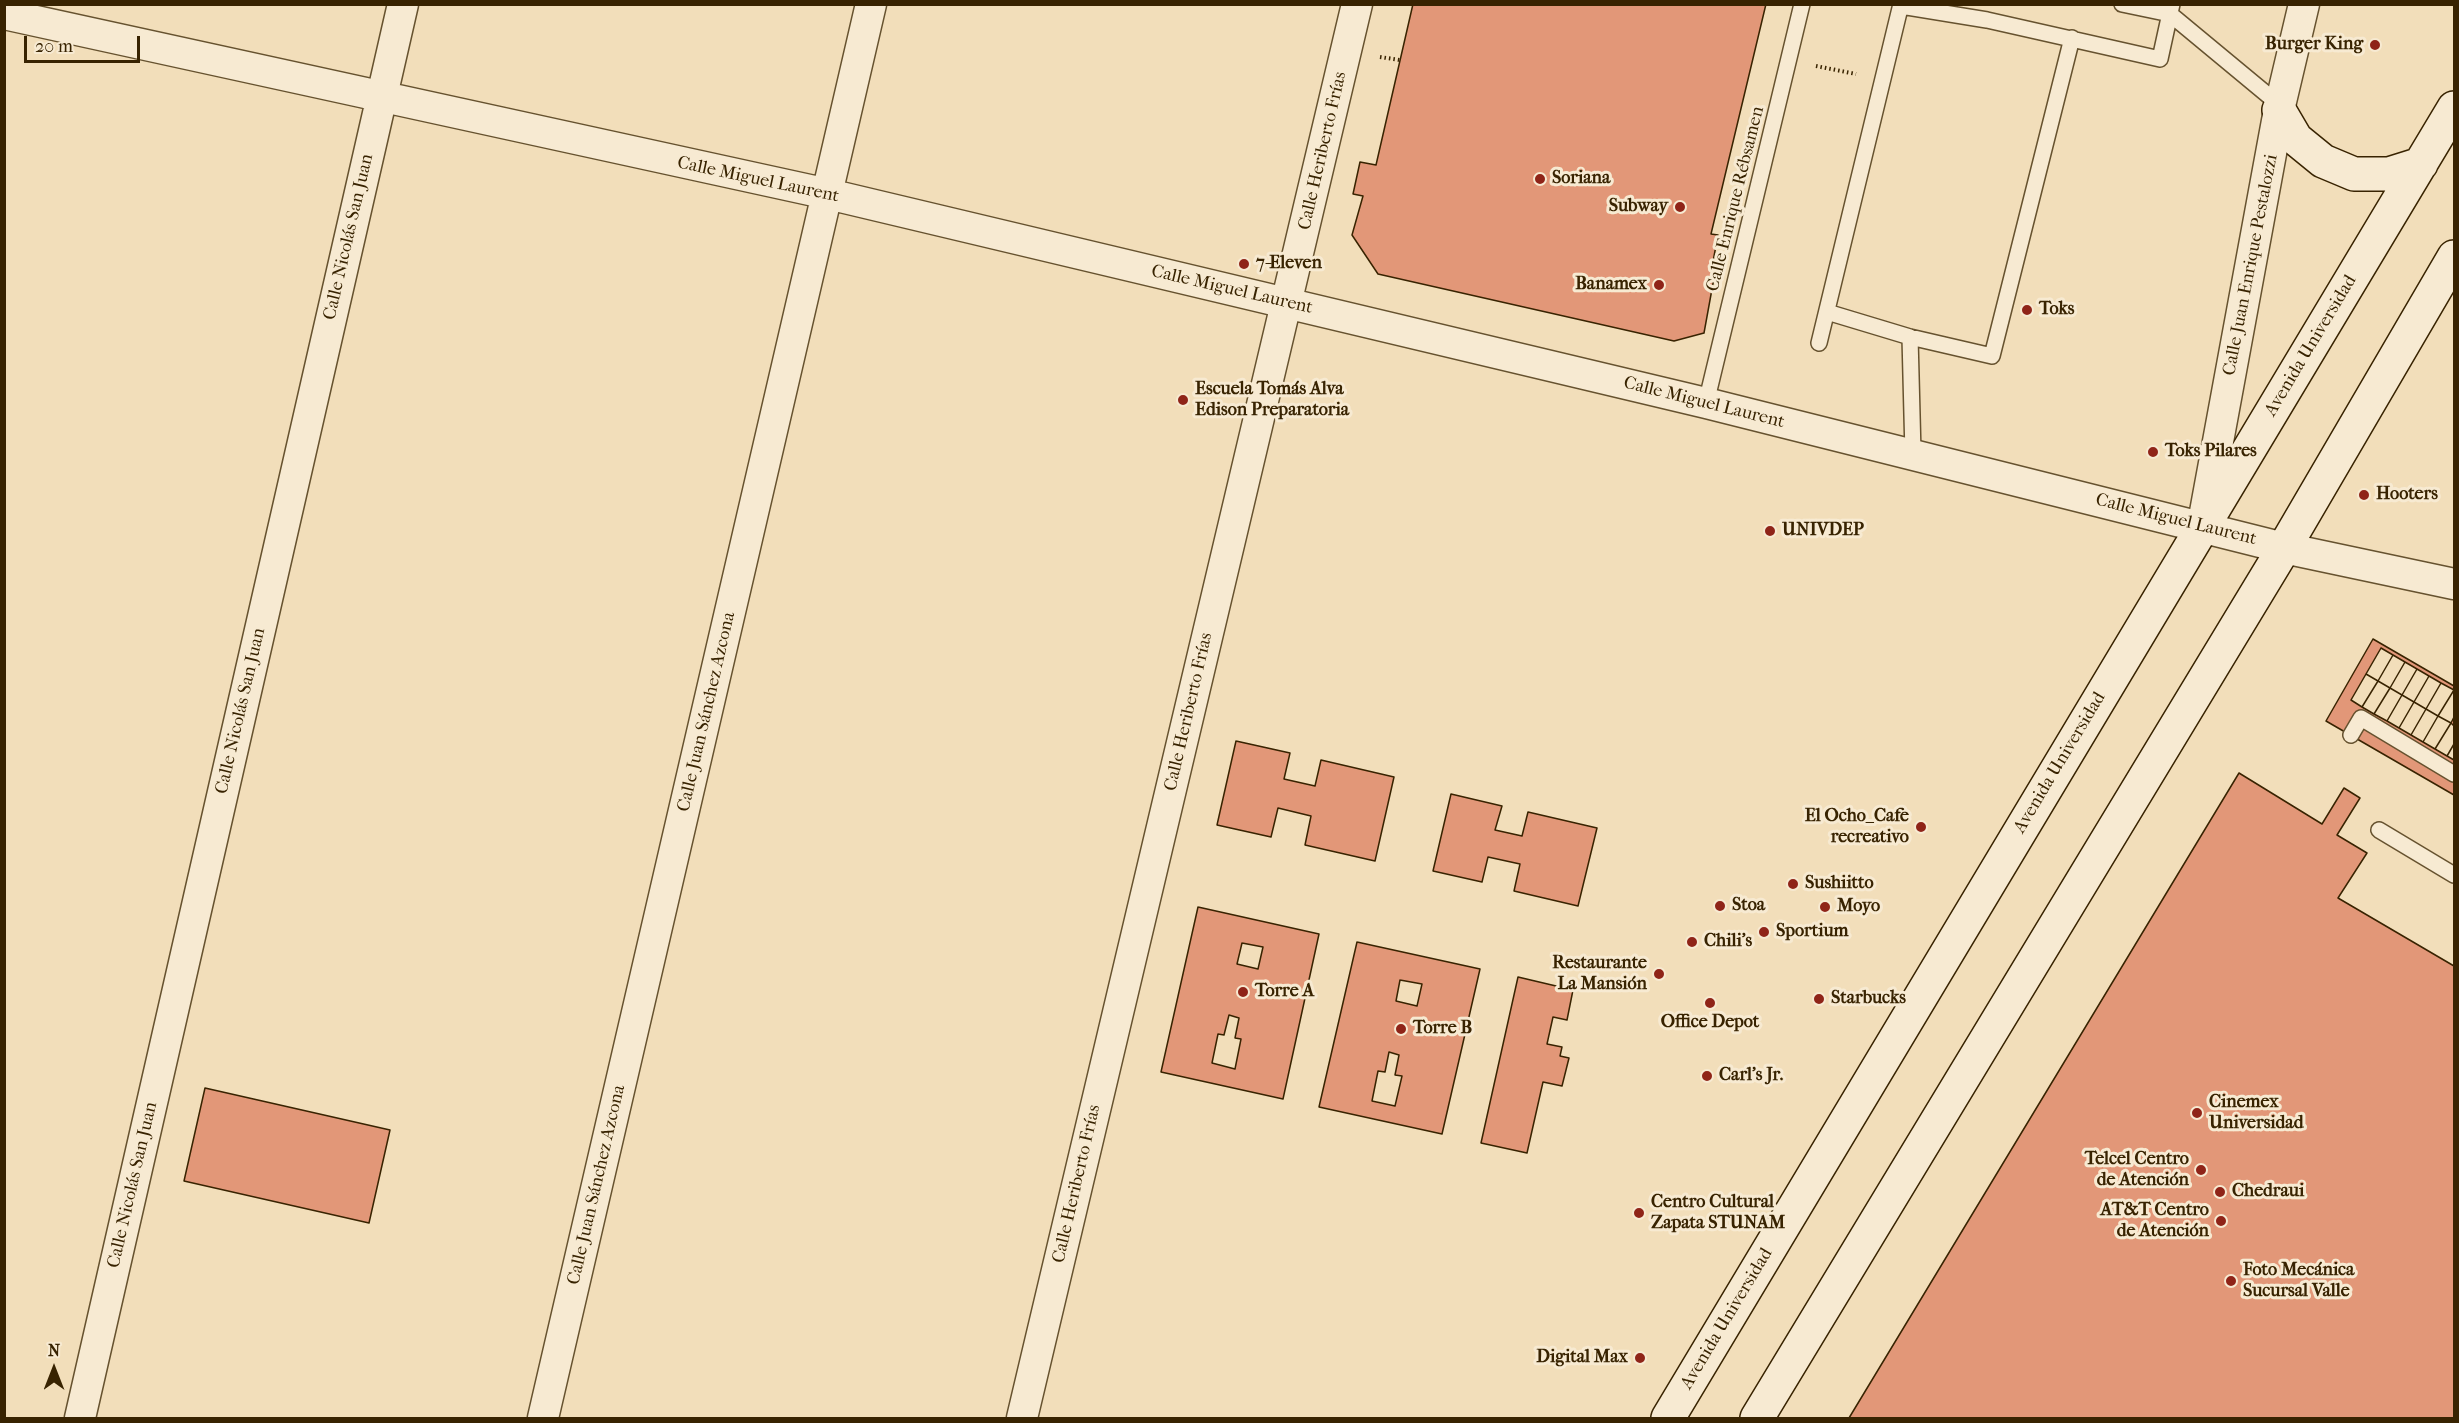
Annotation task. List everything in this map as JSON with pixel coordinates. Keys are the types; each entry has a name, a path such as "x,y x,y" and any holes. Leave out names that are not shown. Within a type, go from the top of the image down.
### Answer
{"main road":[{"path":"2280,108 2296,139 2323,161 2354,174 2389,174 2421,164"},
{"name":"Avenida Universidad","path":"1668,1419 2454,108"},
{"path":"1757,1419 2284,548 2454,257"}],"street":[{"name":"Calle Nicolás San Juan","path":"80,1419 404,4"},
{"name":"Calle Juan Sánchez Azcona","path":"543,1419 871,4"},
{"name":"Calle Heriberto Frías","path":"1022,1419 1357,4"},
{"name":"Calle Juan Enrique Pestalozzi","path":"2202,526 2280,108 2304,4"},
{"name":"Calle Miguel Laurent","path":"4,14 828,194 1706,403 2284,548 2454,584"}],"lane":[{"name":"Calle Enrique Rébsamen","path":"1706,403 1802,4"},
{"path":"2122,4 2171,9 2280,108"},
{"path":"1820,343 1901,5 1987,20 2160,59 2171,9"},
{"path":"1827,312 1910,337 1992,356 2072,38"},
{"path":"1910,337 1913,454"},
{"path":"2351,735 2361,718 2454,774"},
{"path":"2379,830 2454,875"}],"path":[{"path":"1790,61 1883,79"}],"building":[{"name":"Soriana","path":"1413,4 1766,4 1711,234 1718,235 1712,267 1714,278 1704,333 1674,341 1378,274 1352,235 1363,196 1353,194 1360,162 1376,165"},
{"path":"2373,639 2454,686 2454,795 2326,721"},
{"path":"2381,648 2393,655 2378,681 2366,674"},
{"path":"2393,655 2405,662 2390,688 2378,681"},
{"path":"2405,662 2417,669 2402,695 2390,688"},
{"path":"2417,669 2429,676 2414,702 2402,695"},
{"path":"2366,674 2378,681 2362,707 2351,700"},
{"path":"2429,676 2441,683 2426,709 2414,702"},
{"path":"2378,681 2390,688 2374,714 2362,707"},
{"path":"2441,683 2454,690 2438,716 2426,709"},
{"path":"2390,688 2402,695 2387,721 2374,714"},
{"path":"2454,690 2454,717 2451,723 2438,716"},
{"path":"2402,695 2414,702 2399,728 2387,721"},
{"path":"2414,702 2426,709 2411,735 2399,728"},
{"path":"2426,709 2438,716 2423,742 2411,735"},
{"path":"2438,716 2451,723 2435,749 2423,742"},
{"path":"2451,723 2454,726 2454,744 2447,756 2435,749"},
{"path":"1236,741 1290,753 1284,779 1315,786 1321,760 1394,777 1375,861 1305,845 1311,816 1278,808 1271,837 1217,825"},
{"path":"2454,744 2454,760 2447,756"},
{"name":"Chedraui","path":"2239,773 2322,824 2344,788 2360,798 2337,835 2367,853 2338,898 2454,966 2454,1418 1849,1418"},
{"path":"1451,794 1502,806 1495,830 1522,836 1528,812 1597,828 1578,906 1514,891 1520,864 1488,857 1482,882 1433,871"},
{"name":"Torre A","path":"1198,907 1319,934 1283,1099 1161,1072","holes":["1242,943 1263,947 1258,969 1237,964","1229,1015 1239,1018 1235,1038 1241,1039 1235,1069 1212,1063 1218,1034 1224,1035"]},
{"name":"Torre B","path":"1357,942 1480,969 1442,1134 1319,1107","holes":["1400,980 1422,984 1417,1006 1396,1001","1389,1052 1399,1055 1395,1075 1402,1076 1395,1106 1372,1101 1378,1071 1385,1072"]},
{"path":"1518,977 1573,990 1567,1020 1553,1017 1547,1044 1562,1047 1560,1056 1569,1058 1562,1086 1543,1082 1527,1153 1481,1143"},
{"path":"205,1088 390,1130 369,1223 184,1181"}],"place":[{"name":"Burger King","path":"2375,45"},
{"name":"Soriana","path":"1540,179"},
{"name":"Subway","path":"1680,207"},
{"name":"7-Eleven","path":"1244,264"},
{"name":"Banamex","path":"1659,285"},
{"name":"Toks","path":"2027,310"},
{"name":"Escuela Tomás Alva Edison Preparatoria","path":"1183,400"},
{"name":"Toks Pilares","path":"2153,452"},
{"name":"Hooters","path":"2364,495"},
{"name":"UNIVDEP","path":"1770,531"},
{"name":"El Ocho_Cafe recreativo","path":"1921,827"},
{"name":"Sushiitto","path":"1793,884"},
{"name":"Stoa","path":"1720,906"},
{"name":"Moyo","path":"1825,907"},
{"name":"Sportium","path":"1764,932"},
{"name":"Chili's","path":"1692,942"},
{"name":"Restaurante La Mansión","path":"1659,974"},
{"name":"Torre A","path":"1243,992"},
{"name":"Starbucks","path":"1819,999"},
{"name":"Office Depot","path":"1710,1003"},
{"name":"Torre B","path":"1401,1029"},
{"name":"Carl's Jr.","path":"1707,1076"},
{"name":"Cinemex Universidad","path":"2197,1113"},
{"name":"Telcel Centro de Atención","path":"2201,1170"},
{"name":"Chedraui","path":"2220,1192"},
{"name":"Centro Cultural Zapata STUNAM","path":"1639,1213"},
{"name":"AT&T Centro de Atención","path":"2221,1221"},
{"name":"Foto Mecánica Sucursal Valle","path":"2231,1281"},
{"name":"Digital Max","path":"1640,1358"}]}
